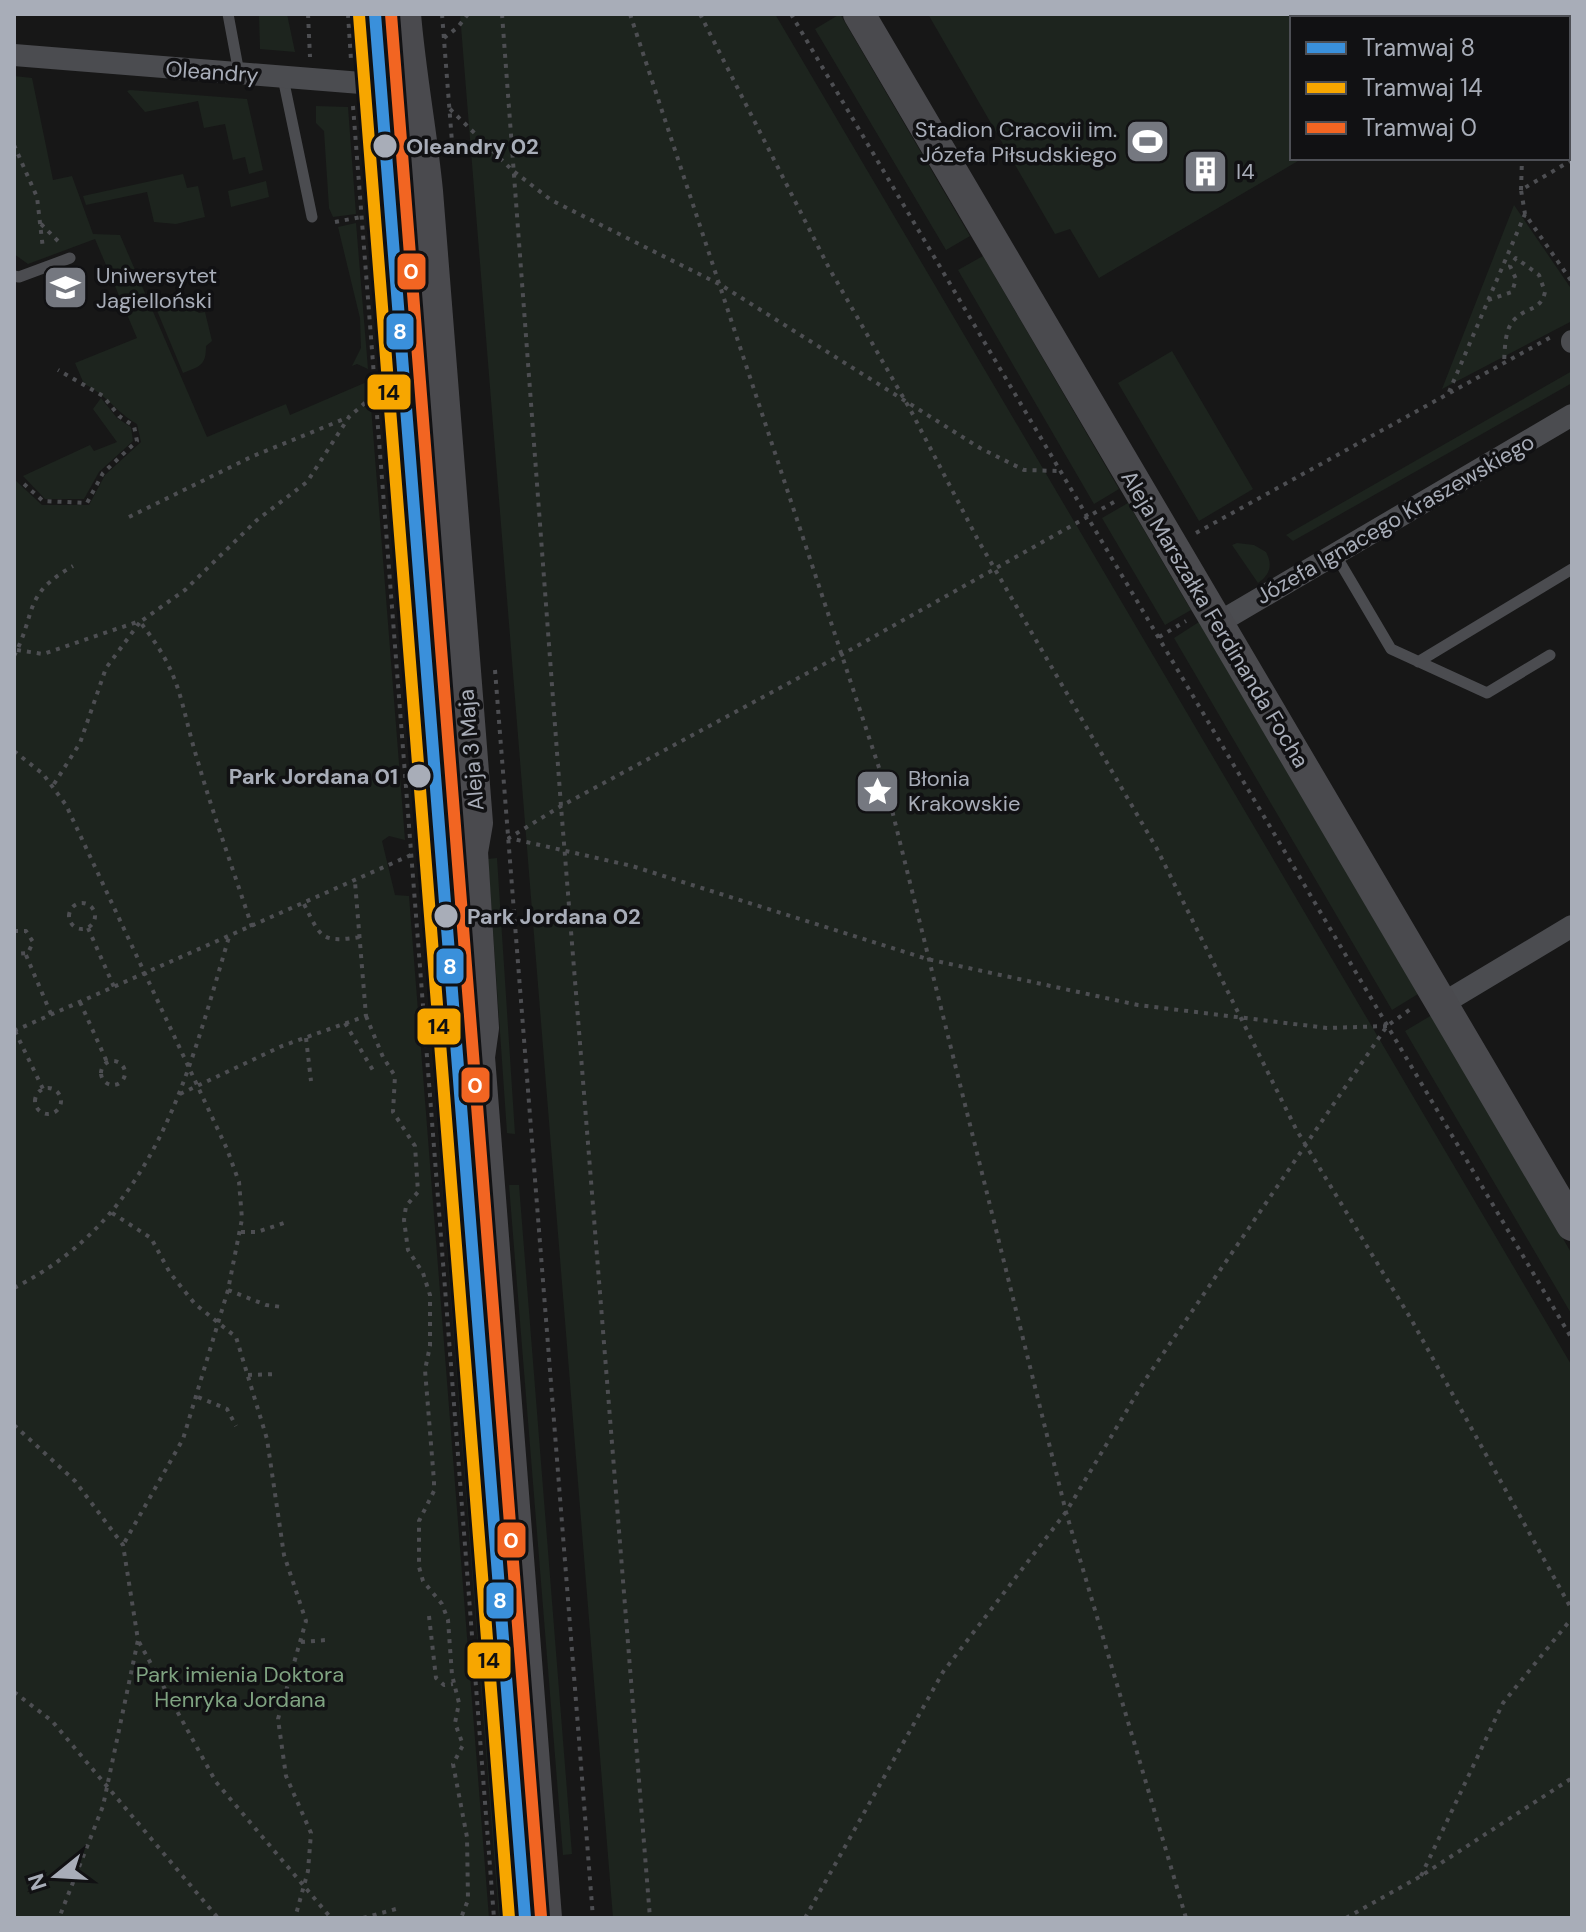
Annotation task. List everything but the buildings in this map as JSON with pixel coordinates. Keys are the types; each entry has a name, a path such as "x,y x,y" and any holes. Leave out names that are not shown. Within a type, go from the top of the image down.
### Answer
{"street":[{"name":"Aleja 3 Maja","path":"405,14 411,87 419,108 427,191 477,823 472,852 483,1028 479,1057 546,1918"},
{"name":"Aleja Marszałka Ferdinanda Focha","path":"859,14 1218,623 1433,1002 1572,1225"},
{"name":"Oleandry","path":"14,55 411,87"},
{"name":"Józefa Ignacego Kraszewskiego","path":"1218,623 1572,415"},
{"path":"1433,1002 1572,926"}],"lane":[{"path":"228,14 239,73"},
{"path":"283,78 312,217"},
{"path":"14,276 70,258"},
{"path":"1335,554 1390,648 1418,662 1487,693 1550,655"},
{"path":"1418,662 1572,569"}],"path":[{"path":"308,14 310,57"},
{"path":"348,14 351,60"},
{"path":"442,14 453,156"},
{"path":"444,38 468,14"},
{"path":"502,14 561,806 650,1918"},
{"path":"630,14 889,798 1066,1512 1186,1918"},
{"path":"700,14 829,268 906,401 995,569 1137,812 1307,1146 1411,1319 1572,1610"},
{"path":"791,14 1572,1339"},
{"path":"353,104 494,1918"},
{"path":"449,109 512,170 551,200 721,285 980,448 1024,470 1060,471"},
{"path":"14,145 37,197 45,267"},
{"path":"1522,160 1521,190 1525,214 1572,282"},
{"path":"1521,190 1572,160"},
{"path":"1448,395 1525,214"},
{"path":"335,222 361,217"},
{"path":"39,222 67,249 70,258"},
{"path":"1488,300 1512,292 1516,279 1510,266 1516,258 1539,275 1545,292 1536,308 1516,318 1510,326 1504,364"},
{"path":"52,284 62,308"},
{"path":"1196,533 1504,364 1567,339"},
{"path":"24,484 43,501 87,503 103,473 137,441 134,426 119,416 103,396 58,370"},
{"path":"17,650 43,654 140,622 185,590 257,520 302,487 349,417 375,394"},
{"path":"129,517 251,457 349,417"},
{"path":"509,838 561,806 841,655 1124,496"},
{"path":"14,656 32,602 40,589 48,580 73,566"},
{"path":"54,785 80,743 106,668 140,622"},
{"path":"140,622 165,654 176,678 197,761 252,927"},
{"path":"495,663 593,1918"},
{"path":"14,751 54,785 75,822 237,1174 242,1203 241,1232 228,1290 198,1397 176,1453 123,1545"},
{"path":"509,838 632,866 927,959 1138,1005 1327,1028 1387,1026 1433,1002"},
{"path":"43,1089 36,1096 37,1106 45,1113 55,1111 60,1103 58,1093 43,1089 14,1031 411,855 420,854 420,839 451,843"},
{"path":"355,882 366,1016 383,1057 395,1076 395,1119 416,1149 418,1188 406,1206 404,1220 408,1250 423,1273 430,1295 430,1346 425,1370 434,1481 434,1491 419,1521 419,1567 427,1587 445,1612 453,1684 459,1703 455,1723 463,1745 453,1769 467,1837 468,1900 461,1918"},
{"path":"78,904 87,904 96,914 88,928 79,929 70,921 71,909 78,904"},
{"path":"304,904 319,934 331,941 360,937"},
{"path":"88,928 114,987"},
{"path":"14,931 26,931 32,937 33,946 26,955"},
{"path":"14,1288 67,1258 112,1213 143,1169 180,1094 229,937"},
{"path":"14,954 26,955"},
{"path":"26,955 51,1014"},
{"path":"80,1002 107,1062"},
{"path":"180,1094 306,1038 366,1016"},
{"path":"345,1023 374,1072"},
{"path":"805,1918 943,1672 1066,1512 1145,1380 1387,1026"},
{"path":"306,1038 311,1081"},
{"path":"116,1061 123,1066 125,1075 120,1083 111,1085 102,1080 101,1070 107,1062 116,1061"},
{"path":"112,1213 151,1238 170,1273 195,1304 240,1343 267,1439 285,1562 305,1617 301,1642 281,1707 278,1735 286,1776 311,1833 305,1885 295,1918"},
{"path":"241,1232 257,1232 284,1223"},
{"path":"228,1290 262,1304 282,1307"},
{"path":"248,1375 277,1374"},
{"path":"198,1397 227,1409 236,1426"},
{"path":"14,1425 75,1481 123,1545 138,1640 216,1782 331,1918"},
{"path":"429,1616 436,1678 444,1685 453,1684"},
{"path":"1421,1876 1503,1703 1572,1618"},
{"path":"59,1918 91,1843 107,1786 138,1640"},
{"path":"301,1642 326,1640"},
{"path":"14,1692 52,1721 218,1918"},
{"path":"1346,1918 1421,1876 1572,1778"},
{"path":"363,1918 396,1909"}],"green space":[{"path":"259,14 287,14 295,52 260,49"},
{"path":"360,14 390,14 392,38 383,49 363,53"},
{"name":"Błonia Krakowskie","path":"460,14 775,14 1572,1366 1572,1918 613,1918"},
{"path":"840,14 970,236 946,250 815,29"},
{"name":"Stadion Cracovii im. Józefa Piłsudskiego","path":"928,14 1438,14 1290,16 1290,160 1300,160 1099,278 1070,229 1055,234"},
{"name":"Park imienia Doktora Henryka Jordana","path":"14,76 32,78 53,180 72,176 93,234 120,235 207,437 286,404 290,415 369,381 405,840 389,836 382,841 395,895 409,896 489,1918 14,1918 14,479 42,505 89,505 105,475 141,442 137,424 84,384 75,363 137,338 95,239 28,264 14,254"},
{"path":"127,91 247,99 263,170 249,174 245,157 233,160 225,124 204,128 198,101 145,112"},
{"path":"316,106 348,107 356,214 333,217 329,208 324,131 316,123"},
{"path":"388,116 398,239 409,240 454,828 425,830 416,718 406,718 358,117"},
{"path":"183,174 187,188 198,186 205,217 176,224 154,222 147,192 86,205 83,196"},
{"path":"266,181 269,197 231,207 228,191"},
{"path":"1514,205 1572,290 1572,321 1442,389"},
{"path":"356,223 368,369 357,364 352,366 361,348 360,318 338,227"},
{"path":"983,256 1119,489 1094,504 958,270"},
{"path":"153,301 188,305 199,313 205,312 212,341 206,346 205,357 198,366 183,373"},
{"path":"1172,351 1253,489 1199,521 1118,383"},
{"path":"1572,371 1572,383 1293,541 1286,535"},
{"path":"101,398 117,418 131,427 133,441 99,472 84,499 45,499 23,476 90,445 94,451 117,442 93,409"},
{"path":"1128,503 1191,610 1165,625 1102,518"},
{"path":"1232,545 1254,545 1266,552 1269,569 1258,583"},
{"path":"1199,622 1418,994 1392,1010 1174,638"},
{"path":"497,858 515,1134 507,1133 488,859"},
{"path":"447,859 455,976 466,976 539,1918 499,1918 417,866 424,861"},
{"path":"1432,1015 1572,1254 1572,1315 1405,1031"},
{"path":"509,1185 519,1185 572,1854 563,1855"}],"tram line":[{"name":"8","path":"375,14 525,1918"},
{"name":"0","path":"391,14 541,1917"},
{"name":"14","path":"359,15 509,1918"}],"place":[{"name":"Stadion Cracovii im. Józefa Piłsudskiego","path":"1148,142"},
{"name":"Oleandry 02","path":"385,146"},
{"name":"I4","path":"1205,171"},
{"name":"Uniwersytet Jagielloński","path":"65,288"},
{"name":"Park Jordana 01","path":"419,776"},
{"name":"Błonia Krakowskie","path":"877,791"},
{"name":"Park Jordana 02","path":"446,916"}]}
